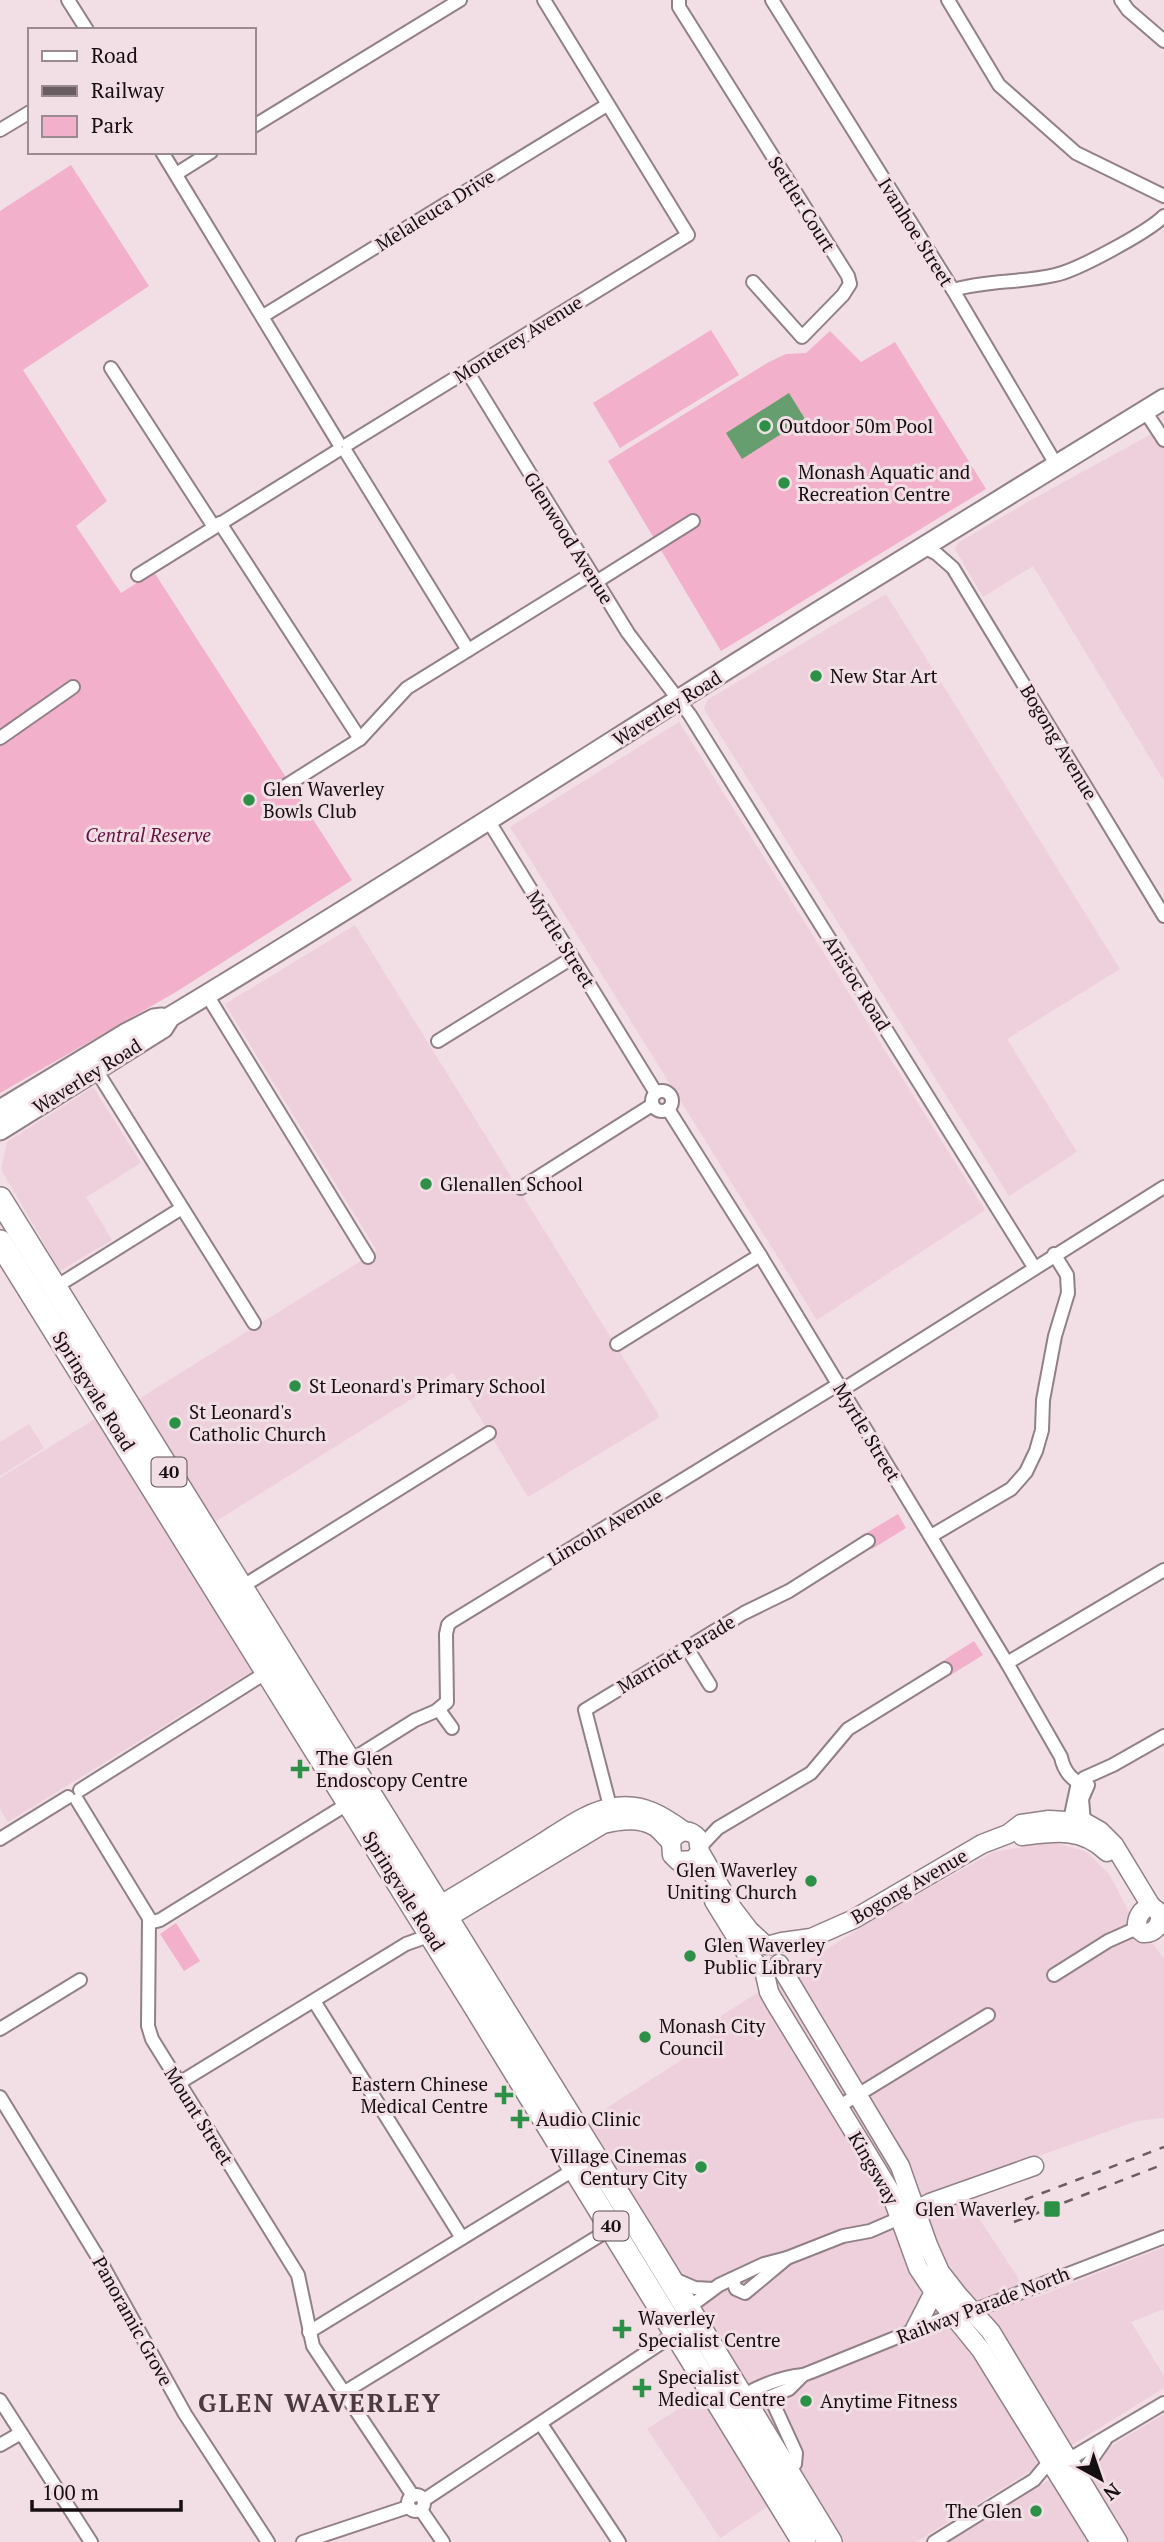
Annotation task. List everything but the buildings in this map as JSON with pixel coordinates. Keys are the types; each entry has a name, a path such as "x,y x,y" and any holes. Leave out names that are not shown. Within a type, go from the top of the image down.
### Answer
{"highway":[{"name":"Springvale Road","path":"0,1199 54,1288 89,1364 276,1666 348,1762 433,1923 575,2169 612,2228 658,2281 688,2308 702,2332 797,2540"},
{"name":"Springvale Road","path":"0,1242 89,1364 240,1588 276,1666 349,1803 433,1923 658,2281 676,2333 734,2407 762,2431 830,2542"},
{"path":"676,2333 688,2308"},
{"path":"676,2333 688,2329 702,2332"}],"main road":[{"name":"Waverley Road","path":"0,1110 163,1028 170,1017 1164,399"},
{"name":"Waverley Road","path":"0,1130 92,1063"}],"street":[{"path":"68,0 86,28"},
{"path":"256,125 460,0"},
{"path":"544,0 607,104"},
{"name":"Settler Court","path":"679,0 679,7 848,276 850,285 802,337 753,282"},
{"name":"Ivanhoe Street","path":"772,0 953,290 1057,466"},
{"path":"948,0 999,85 1076,153 1164,195"},
{"path":"1121,0 1128,10 1164,41"},
{"name":"Monterey Avenue","path":"138,575 688,235 607,104"},
{"name":"Melaleuca Drive","path":"263,316 607,104"},
{"path":"0,130 28,112"},
{"path":"163,154 468,650"},
{"path":"176,174 208,154"},
{"path":"953,290 972,284 1008,283 1056,275 1095,258 1164,216"},
{"path":"111,368 360,739"},
{"name":"Glenwood Avenue","path":"467,371 628,633 680,699"},
{"path":"1146,411 1164,440"},
{"path":"286,785 360,739 407,688 692,520"},
{"name":"Bogong Avenue","path":"953,528 947,547 953,568 1164,916"},
{"name":"Bogong Avenue","path":"922,547 937,554 953,568"},
{"path":"0,738 73,687"},
{"name":"Aristoc Road","path":"680,699 1034,1267"},
{"name":"Myrtle Street","path":"488,820 572,958 654,1099 658,1111 668,1109 931,1536 1061,1757 1085,1783"},
{"path":"438,1041 572,958"},
{"path":"206,995 368,1257"},
{"path":"92,1063 254,1323"},
{"path":"521,1188 654,1099"},
{"name":"Lincoln Avenue","path":"439,1710 449,1699 446,1634 447,1625 451,1622 1164,1187"},
{"path":"54,1288 182,1208"},
{"path":"931,1536 1011,1489 1026,1472 1036,1451 1042,1430 1043,1400 1055,1336 1068,1293 1067,1275 1054,1254"},
{"path":"617,1344 760,1255"},
{"path":"240,1588 489,1433"},
{"name":"Marriott Parade","path":"612,1814 584,1710 868,1542"},
{"path":"1007,1663 1164,1570"},
{"path":"687,1648 710,1685"},
{"path":"0,1839 75,1796 276,1666"},
{"path":"690,1845 810,1773 848,1729 945,1669"},
{"path":"348,1762 415,1720 439,1710 452,1728"},
{"path":"1071,1825 1085,1783 1164,1736"},
{"path":"75,1796 145,1910 149,1923 160,1920 349,1803"},
{"name":"Kingsway","path":"433,1923 587,1832 612,1814 646,1808 661,1815 690,1845 699,1875 746,1954 769,1958 858,2095 903,2174 915,2264 987,2359 1057,2463"},
{"name":"Bogong Avenue","path":"769,1958 782,1942 811,1938 863,1915 982,1844 1008,1834 1021,1824 1071,1825"},
{"path":"1071,1825 1104,1849 1134,1896 1151,1916"},
{"path":"1071,1825 1100,1831 1114,1845 1164,1947"},
{"path":"1054,1975 1151,1916"},
{"name":"Mount Street","path":"149,1923 149,2030 298,2275 313,2346 443,2542"},
{"path":"179,2083 406,1944 433,1923"},
{"name":"Kingsway","path":"769,1958 769,1992 896,2204 908,2214 940,2272 991,2332 1057,2463"},
{"path":"0,2029 80,1980"},
{"path":"314,2001 462,2238"},
{"path":"838,2107 988,2015"},
{"name":"Panoramic Grove","path":"0,2098 99,2259 185,2414 268,2542"},
{"path":"688,2308 713,2289 764,2264 843,2236 873,2230 1034,2166"},
{"path":"309,2332 575,2169"},
{"path":"886,2185 903,2174"},
{"path":"344,2393 612,2228"},
{"name":"Railway Parade North","path":"734,2407 784,2379 803,2375 915,2329 973,2310 1164,2237"},
{"path":"732,2279 736,2290 745,2293 787,2258"},
{"path":"658,2281 713,2289"},
{"path":"915,2329 934,2292"},
{"path":"303,2542 417,2503 676,2333"},
{"name":"Railway Parade North","path":"734,2407 774,2400 803,2375"},
{"path":"0,2400 91,2542"},
{"path":"762,2431 774,2400"},
{"path":"774,2400 796,2453 794,2464 787,2472"},
{"path":"936,2541 1057,2463 1105,2439 1164,2403"},
{"path":"541,2424 619,2542"},
{"path":"0,2445 21,2433"},
{"path":"1081,2480 1105,2439"},
{"path":"1057,2463 1081,2480 1118,2542"},
{"path":"1057,2463 1100,2542"}],"shaded area":[{"name":"Outdoor 50m Pool","path":"789,393 805,419 742,459 726,433"},
{"path":"1164,427 1164,781 1033,566 983,597 955,549 958,543 1024,504"},
{"path":"886,594 1120,969 1007,1039 1077,1152 1009,1196 704,709 707,700"},
{"path":"679,722 985,1210 817,1320 510,827"},
{"name":"Glenallen School","path":"355,925 660,1417 528,1497 453,1373 213,1523 137,1400 377,1251 225,1004"},
{"path":"93,1087 141,1163 86,1197 112,1240 60,1271 1,1169 7,1142"},
{"path":"98,1417 254,1670 8,1822 0,1809 0,1478"},
{"path":"29,1424 44,1448 0,1476 0,1442"},
{"path":"1052,1842 1087,1852 1109,1874 1128,1910 1164,1959 1164,2118 1137,2121 957,2185 1032,2299 1164,2247 1164,2309 1131,2322 1164,2376 1164,2388 916,2542 844,2542 588,2120 708,2043 716,2019 884,1913 994,1852"},
{"path":"701,2394 768,2506 720,2538 647,2429"},
{"path":"1164,2414 1164,2542 1130,2542 1091,2479 1092,2470 1109,2447"},
{"name":"The Glen","path":"1052,2478 1094,2542 946,2542"}],"green space":[{"name":"Central Reserve","path":"71,165 149,286 23,370 107,501 76,526 121,593 154,572 352,880 176,992 0,1093 0,211"},
{"path":"711,330 739,375 620,448 593,403"},
{"name":"Monash Aquatic and Recreation Centre","path":"830,331 861,362 895,342 986,489 721,651 608,461 769,362 786,354 806,353"},
{"path":"898,1514 906,1528 872,1549 863,1535"},
{"path":"974,1641 983,1655 949,1676 941,1662"},
{"path":"176,1923 200,1961 184,1971 160,1934"}],"railway":[{"path":"1008,2206 1164,2147"},
{"path":"1014,2222 1164,2164"}],"place":[{"name":"Outdoor 50m Pool","path":"765,426"},
{"name":"Monash Aquatic and Recreation Centre","path":"784,483"},
{"name":"New Star Art","path":"816,676"},
{"name":"Glen Waverley Bowls Club","path":"249,800"},
{"name":"Glenallen School","path":"426,1184"},
{"name":"St Leonard's Primary School","path":"295,1386"},
{"name":"St Leonard's Catholic Church","path":"175,1423"},
{"name":"The Glen Endoscopy Centre","path":"300,1769"},
{"name":"Glen Waverley Uniting Church","path":"811,1881"},
{"name":"Glen Waverley Public Library","path":"690,1956"},
{"name":"Monash City Council","path":"645,2037"},
{"name":"Eastern Chinese Medical Centre","path":"504,2095"},
{"name":"Audio Clinic","path":"520,2119"},
{"name":"Village Cinemas Century City","path":"701,2167"},
{"name":"Glen Waverley","path":"1052,2209"},
{"name":"Waverley Specialist Centre","path":"622,2329"},
{"name":"Specialist Medical Centre","path":"642,2388"},
{"name":"Anytime Fitness","path":"806,2401"},
{"name":"The Glen","path":"1036,2511"}],"district":[{"name":"GLEN WAVERLEY","path":"320,2403"}]}
